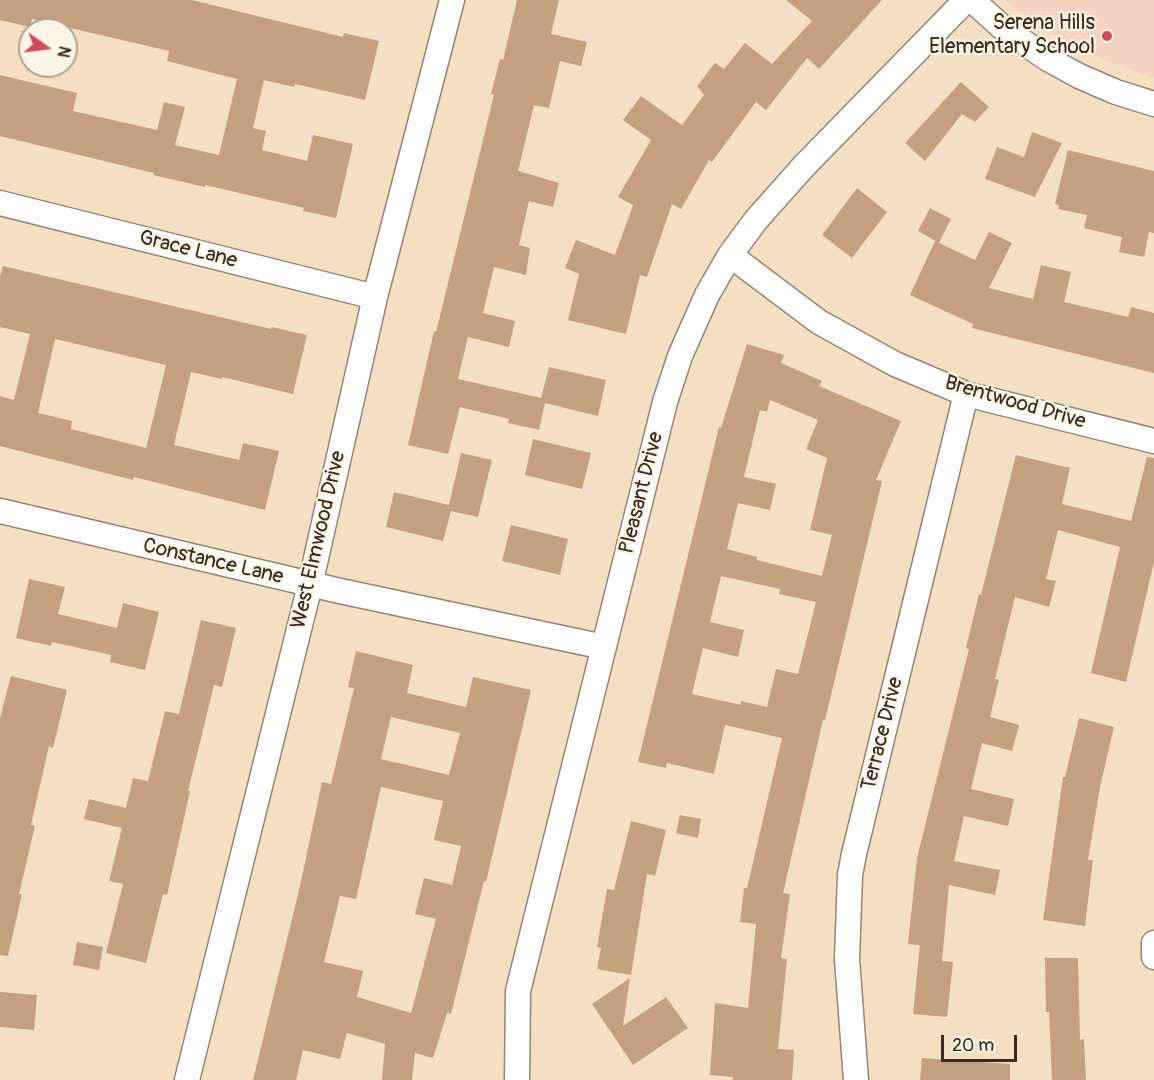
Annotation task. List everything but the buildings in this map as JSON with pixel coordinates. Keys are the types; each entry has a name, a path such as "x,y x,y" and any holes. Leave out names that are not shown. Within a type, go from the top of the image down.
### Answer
{"street":[{"name":"West Elmwood Drive","path":"187,1080 310,585 375,297 450,0"},
{"name":"Pleasant Drive","path":"517,1080 518,991 665,402 680,356 707,295 730,255 756,220 804,166 966,0"},
{"path":"972,0 1003,28 1048,59 1116,92 1154,104"},
{"name":"Grace Lane","path":"0,204 375,297"},
{"name":"Brentwood Drive","path":"730,255 819,322 895,364 966,394 1154,441"},
{"name":"Terrace Drive","path":"856,1080 847,959 850,875 966,394"},
{"name":"Constance Lane","path":"0,511 310,585 604,646"},
{"path":"1154,943 1154,957"}],"shaded area":[{"name":"Serena Hills Elementary School","path":"1006,0 1154,0 1154,78 1075,46 1011,6"}],"place":[{"name":"Serena Hills Elementary School","path":"1107,36"}]}
